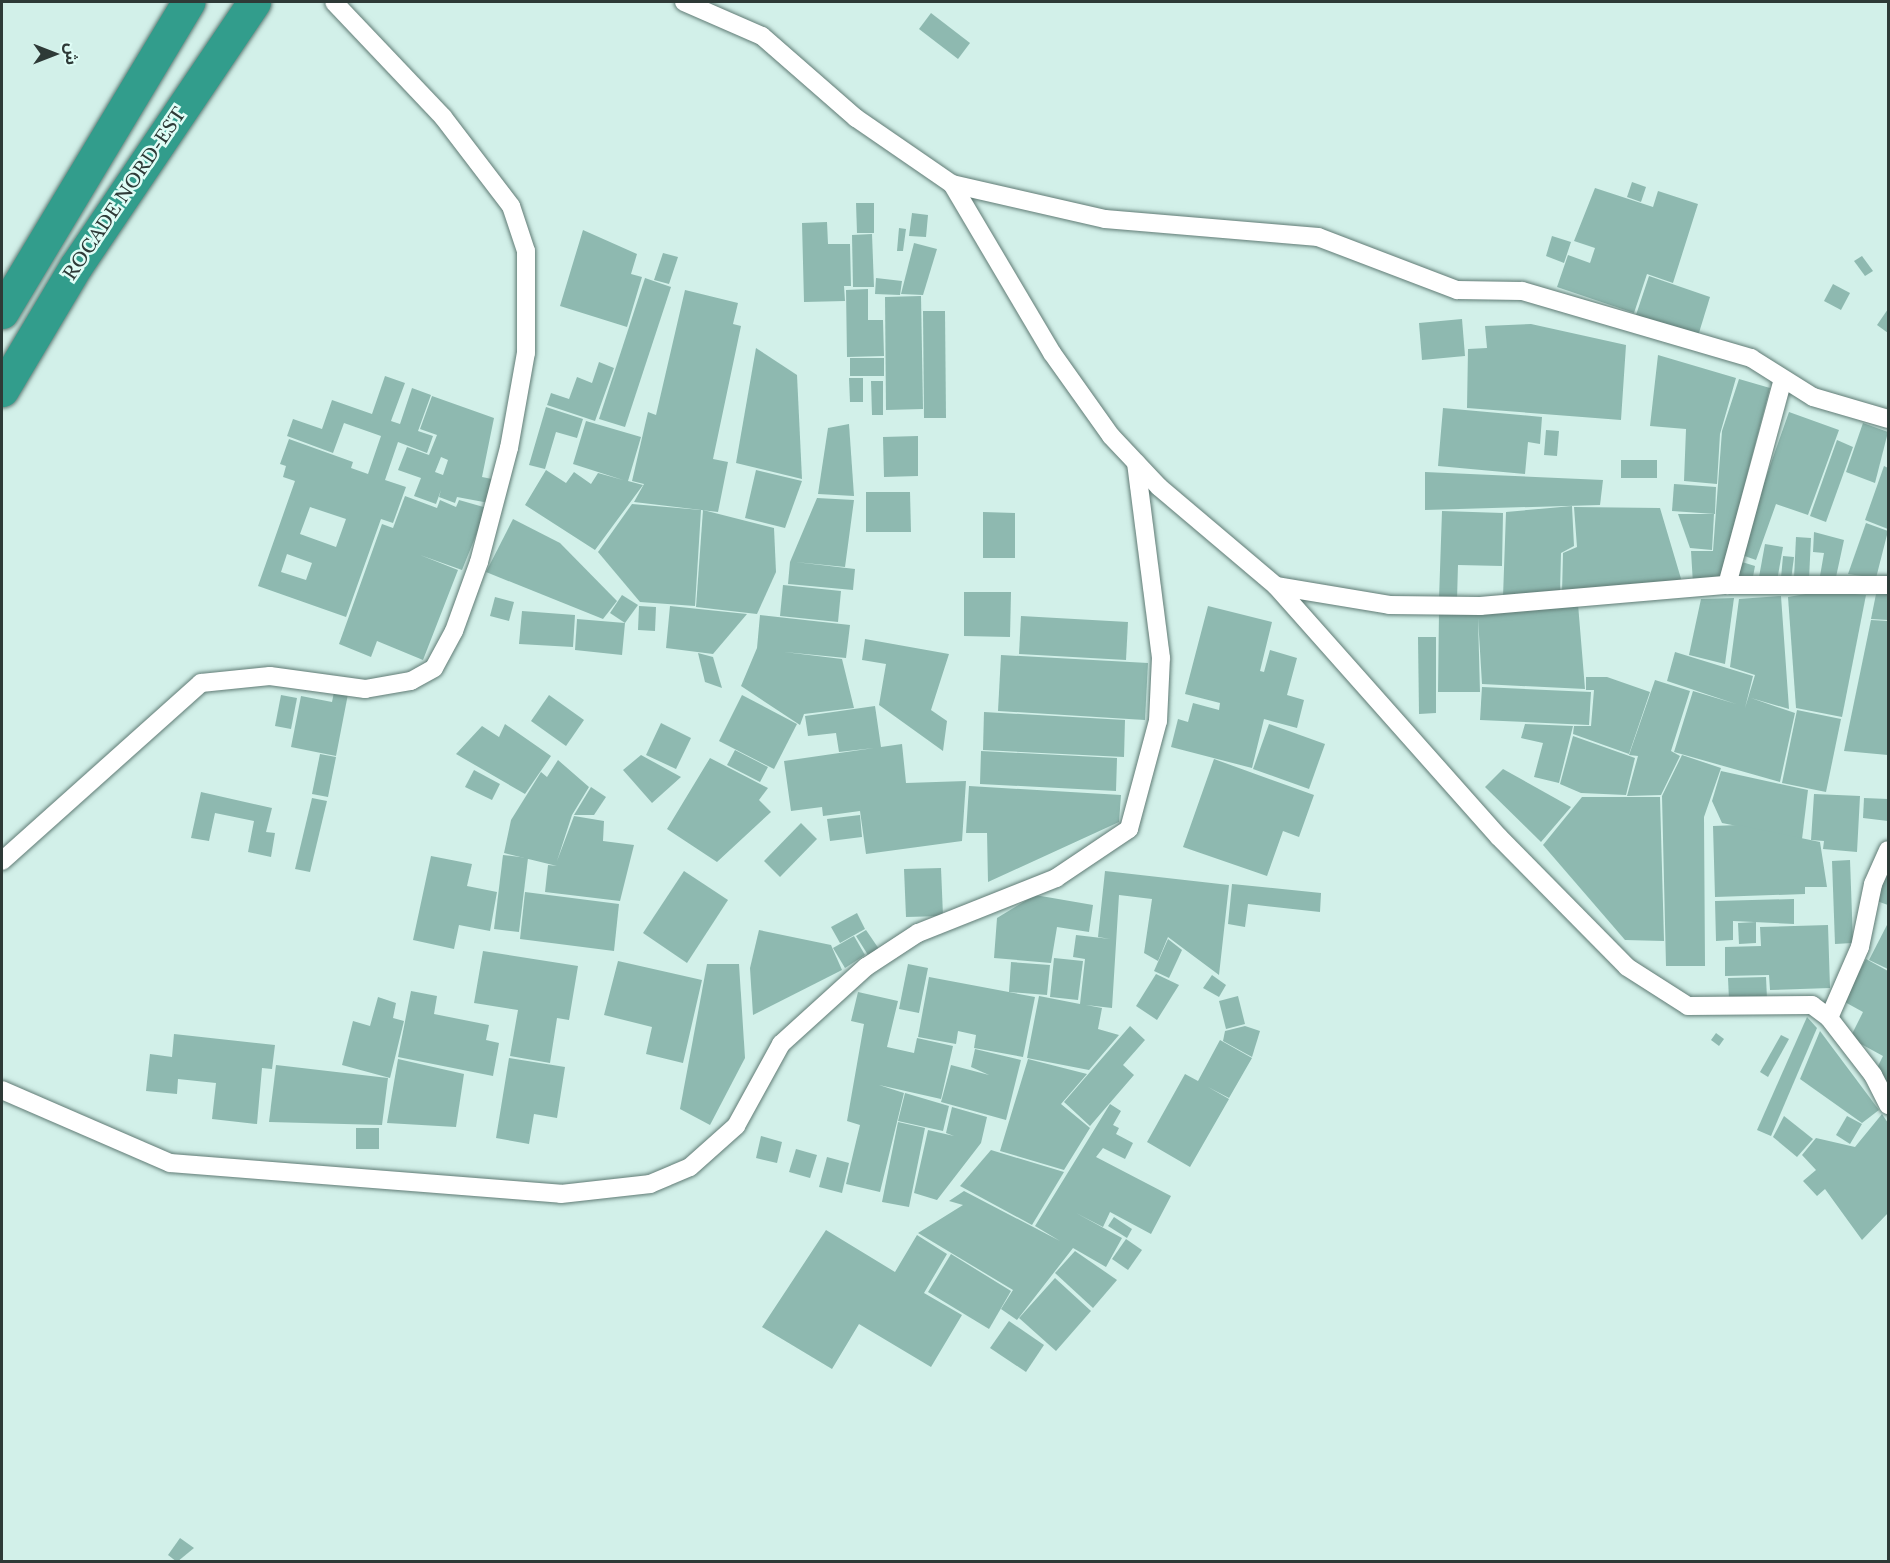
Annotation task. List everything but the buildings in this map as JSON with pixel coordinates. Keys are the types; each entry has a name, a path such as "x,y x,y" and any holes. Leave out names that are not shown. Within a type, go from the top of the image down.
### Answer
{"highway":[{"path":"2,312 188,2"},
{"name":"ROCADE NORD-EST","path":"2,390 76,266 254,2"}],"lane":[{"path":"2,861 201,683 270,676 365,689 411,681 434,668 454,631 479,562 509,448 526,353 526,251 511,206 443,117 334,2"},
{"path":"684,2 762,36 856,118 952,184 1105,219 1318,237 1458,290 1522,291 1751,358 1782,382 1828,403 1888,419"},
{"path":"952,184 1052,353 1136,463 1276,586 1499,837 1627,967 1688,1006 1812,1005 1829,1018 1888,1105"},
{"path":"1727,585 1782,382"},
{"path":"2,1090 170,1163 561,1194 650,1184 690,1167 736,1126 781,1044 866,967 918,933 1056,878 1129,829 1158,721 1161,658 1136,463"},
{"path":"1276,586 1389,605 1480,606 1727,585 1888,585"},
{"path":"1829,1018 1860,947 1873,884 1888,850"}]}
